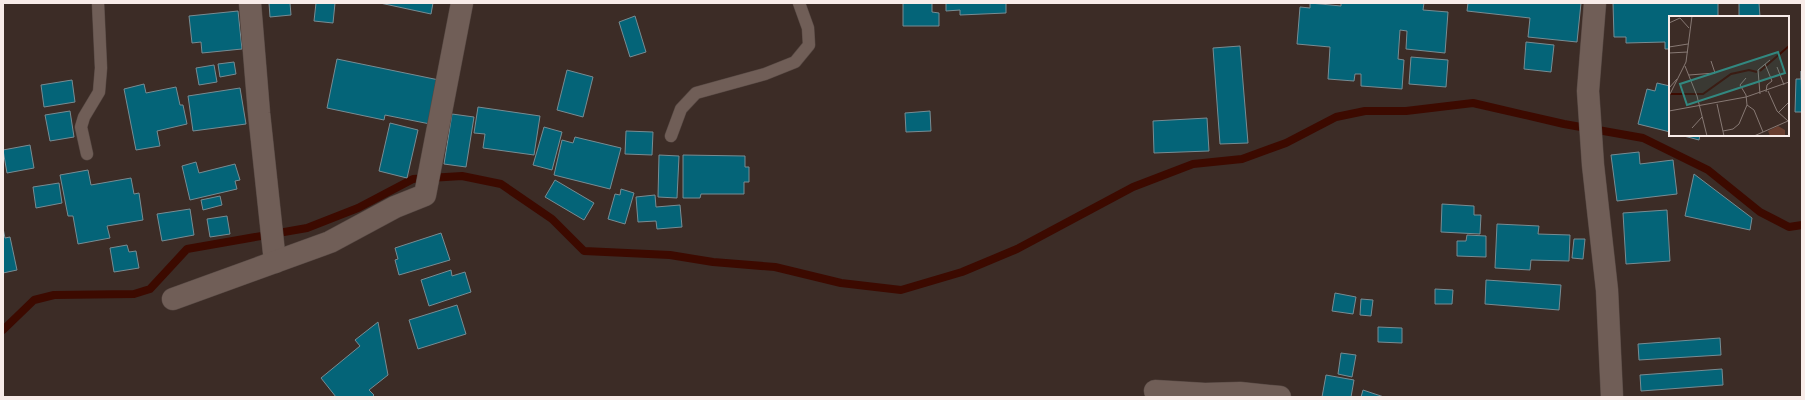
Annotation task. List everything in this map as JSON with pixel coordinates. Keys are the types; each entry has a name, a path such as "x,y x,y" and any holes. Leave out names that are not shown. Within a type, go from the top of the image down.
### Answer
{"street":[{"path":"250,3 259,113 276,262"},
{"path":"173,299 330,242 395,207 425,195 462,3"},
{"path":"1596,3 1588,91 1593,165 1607,290 1612,397"},
{"path":"1155,394 1240,393 1280,397"}],"lane":[{"path":"87,154 81,127 84,117 99,92 101,68 98,3"},
{"path":"671,136 681,109 696,93 765,74 795,62 809,45 808,28 799,3"}],"building":[{"path":"269,3 290,3 291,15 270,17"},
{"path":"316,3 335,3 333,23 314,21"},
{"path":"380,3 433,3 431,14"},
{"path":"903,3 932,3 932,12 939,13 939,26 903,26"},
{"path":"946,3 1006,3 1006,13 960,15 960,10 946,11"},
{"path":"1310,3 1341,6 1341,3 1424,3 1423,10 1448,12 1445,53 1406,49 1407,31 1400,30 1398,59 1404,60 1402,89 1361,86 1361,74 1355,74 1354,81 1328,79 1330,47 1297,44 1300,7 1310,8"},
{"path":"1468,3 1581,3 1577,42 1528,37 1530,18 1467,11"},
{"path":"1613,3 1718,3 1718,16 1669,16 1669,49 1665,49 1665,42 1626,43 1626,37 1614,37"},
{"path":"1739,3 1759,3 1760,16 1739,16"},
{"path":"238,11 242,49 202,53 201,42 192,43 189,16"},
{"path":"635,16 646,52 630,57 619,22"},
{"path":"1526,42 1554,45 1551,72 1524,69"},
{"path":"1240,46 1248,143 1220,144 1213,48"},
{"path":"1411,57 1448,60 1446,87 1409,84"},
{"path":"337,59 439,80 430,124 385,115 384,120 327,108"},
{"path":"234,62 236,74 220,77 218,64"},
{"path":"214,65 217,82 199,85 196,68"},
{"path":"567,70 593,77 583,117 557,110"},
{"path":"1801,71 1802,112 1795,112 1796,79 1801,79"},
{"path":"72,80 75,102 44,107 41,85"},
{"path":"1657,83 1669,86 1669,132 1638,124 1647,89 1655,91"},
{"path":"144,84 146,93 176,87 180,105 183,105 187,124 157,131 160,146 136,150 124,89"},
{"path":"240,88 246,124 193,131 188,96"},
{"path":"478,107 540,116 534,155 483,148 485,134 474,133"},
{"path":"70,111 74,137 50,141 45,115"},
{"path":"930,111 931,131 906,132 905,113"},
{"path":"452,114 474,117 466,167 444,164"},
{"path":"1207,118 1209,151 1154,153 1153,121"},
{"path":"390,123 418,130 407,178 379,171"},
{"path":"544,127 562,132 552,170 533,165"},
{"path":"626,131 653,132 652,155 625,154"},
{"path":"1684,136 1700,136 1699,140"},
{"path":"575,137 621,148 610,189 554,175 562,140 573,143"},
{"path":"30,145 34,168 7,173 3,150"},
{"path":"1639,152 1640,164 1673,160 1677,194 1617,201 1611,155"},
{"path":"659,155 679,156 677,198 658,197"},
{"path":"683,155 745,156 745,167 749,167 749,182 744,182 744,194 701,194 700,198 683,198"},
{"path":"196,162 199,173 235,164 240,180 235,181 237,189 190,200 182,166"},
{"path":"88,170 91,185 131,178 134,194 139,193 143,220 107,226 110,238 78,244 73,216 68,216 60,175"},
{"path":"1694,174 1752,218 1750,230 1685,216"},
{"path":"555,180 594,203 584,220 545,197"},
{"path":"59,183 62,203 36,208 33,187"},
{"path":"621,189 634,193 625,224 608,219 615,194 620,195"},
{"path":"655,195 656,207 680,205 682,227 657,229 656,221 638,222 636,197"},
{"path":"220,196 222,205 203,210 201,200"},
{"path":"1442,204 1474,206 1474,215 1481,215 1480,234 1441,232"},
{"path":"190,209 194,235 162,241 157,214"},
{"path":"1667,210 1670,261 1626,264 1623,213"},
{"path":"227,216 230,234 210,237 207,219"},
{"path":"1497,224 1539,226 1538,234 1570,235 1569,261 1531,260 1530,270 1495,268"},
{"path":"3,228 5,238 10,237 17,270 3,273"},
{"path":"441,233 450,260 399,275 395,260 398,259 395,248"},
{"path":"1467,235 1486,236 1486,257 1457,256 1457,241 1466,241"},
{"path":"1574,239 1585,239 1583,259 1572,258"},
{"path":"127,245 129,252 136,251 139,268 114,272 110,248"},
{"path":"451,270 452,276 465,272 471,292 429,306 421,280"},
{"path":"1486,280 1561,285 1559,310 1485,304"},
{"path":"1435,289 1453,290 1452,304 1435,304"},
{"path":"1335,293 1356,297 1353,314 1332,311"},
{"path":"1361,299 1373,300 1371,316 1360,315"},
{"path":"457,305 466,334 418,349 409,320"},
{"path":"378,322 388,375 369,390 374,395 372,397 336,397 321,378 360,346 355,340"},
{"path":"1378,327 1402,328 1402,343 1378,342"},
{"path":"1720,338 1721,355 1639,360 1638,344"},
{"path":"1341,353 1356,355 1352,377 1338,374"},
{"path":"1722,369 1723,385 1641,391 1640,375"},
{"path":"1326,375 1354,380 1351,397 1322,397"},
{"path":"1363,390 1384,397 1361,397"}],"waterway":[{"path":"3,330 34,300 54,295 134,294 150,289 187,249 307,228 358,208 413,179 462,176 501,184 552,219 584,251 670,255 713,262 775,267 841,283 901,290 962,272 1017,249 1133,187 1193,164 1242,159 1286,143 1336,117 1365,111 1406,111 1473,103 1564,124 1643,138 1708,170 1760,212 1789,227 1802,225"}]}
